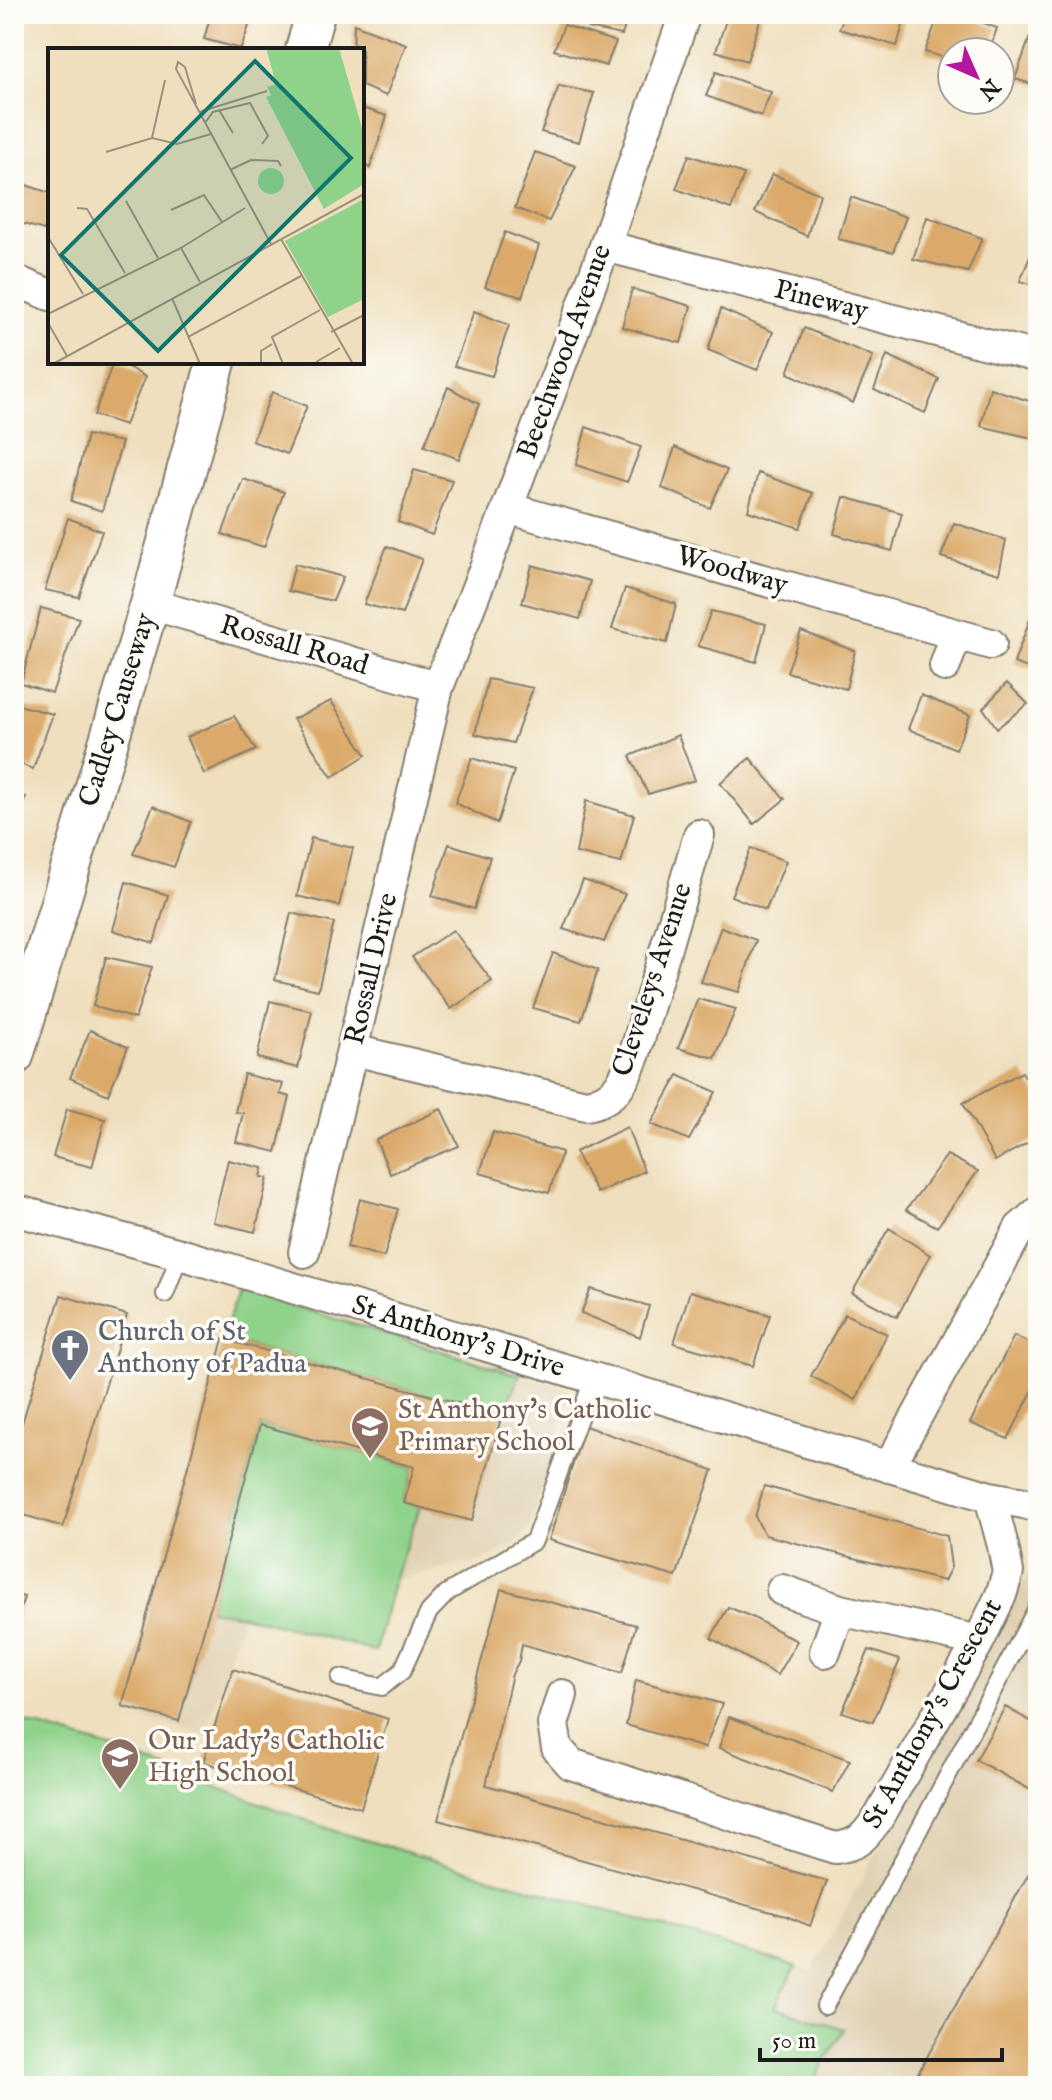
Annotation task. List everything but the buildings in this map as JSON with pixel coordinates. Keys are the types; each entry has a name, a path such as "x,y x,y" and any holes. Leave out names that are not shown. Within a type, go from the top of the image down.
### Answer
{"street":[{"path":"306,48 315,14"},
{"name":"Beechwood Avenue","path":"438,687 605,246 685,14"},
{"name":"Pineway","path":"605,246 1038,357"},
{"path":"14,280 48,294"},
{"name":"Cadley Causeway","path":"14,1056 150,604 213,364"},
{"name":"Woodway","path":"507,508 991,644"},
{"name":"Rossall Road","path":"150,604 438,687"},
{"path":"945,666 956,635"},
{"name":"Rossall Drive","path":"304,1252 438,687"},
{"name":"Cleveleys Avenue","path":"353,1050 586,1105 600,1102 620,1087 635,1053 699,835"},
{"name":"St Anthony's Drive","path":"14,1210 180,1254 990,1497 1038,1507"},
{"path":"889,1467 1020,1228 1038,1212"},
{"name":"St Anthony's Crescent","path":"562,1695 553,1724 557,1748 571,1764 835,1848 853,1846 879,1817 979,1641 1001,1595 1008,1572 990,1497"},
{"path":"782,1590 840,1610 979,1641"},
{"path":"825,1652 840,1610"}],"lane":[{"path":"165,1294 180,1254"},
{"path":"340,1678 382,1687 402,1671 429,1612 447,1593 534,1541 594,1377"},
{"path":"825,2006 1038,1606"}],"shaded area":[{"name":"St Anthony's Catholic Primary School","path":"238,1289 572,1390 531,1523 521,1538 481,1561 394,1580 375,1651 242,1616 205,1734 124,1713 205,1402"},
{"name":"Our Lady's Catholic High School","path":"1038,1555 1038,2086 14,2086 14,1719 114,1749 338,1832 812,1971"}],"green space":[{"path":"238,1289 520,1375 502,1415 223,1339"},
{"path":"260,1425 414,1467 404,1502 420,1507 394,1580 375,1651 242,1615 209,1610"},
{"name":"Our Lady's Catholic High School","path":"14,1719 114,1749 338,1832 796,1966 775,2007 844,2029 810,2086 14,2086"}],"place":[{"name":"Church of St Anthony of Padua","path":"70,1382"},
{"name":"St Anthony's Catholic Primary School","path":"370,1460"},
{"name":"Our Lady's Catholic High School","path":"120,1791"}]}
